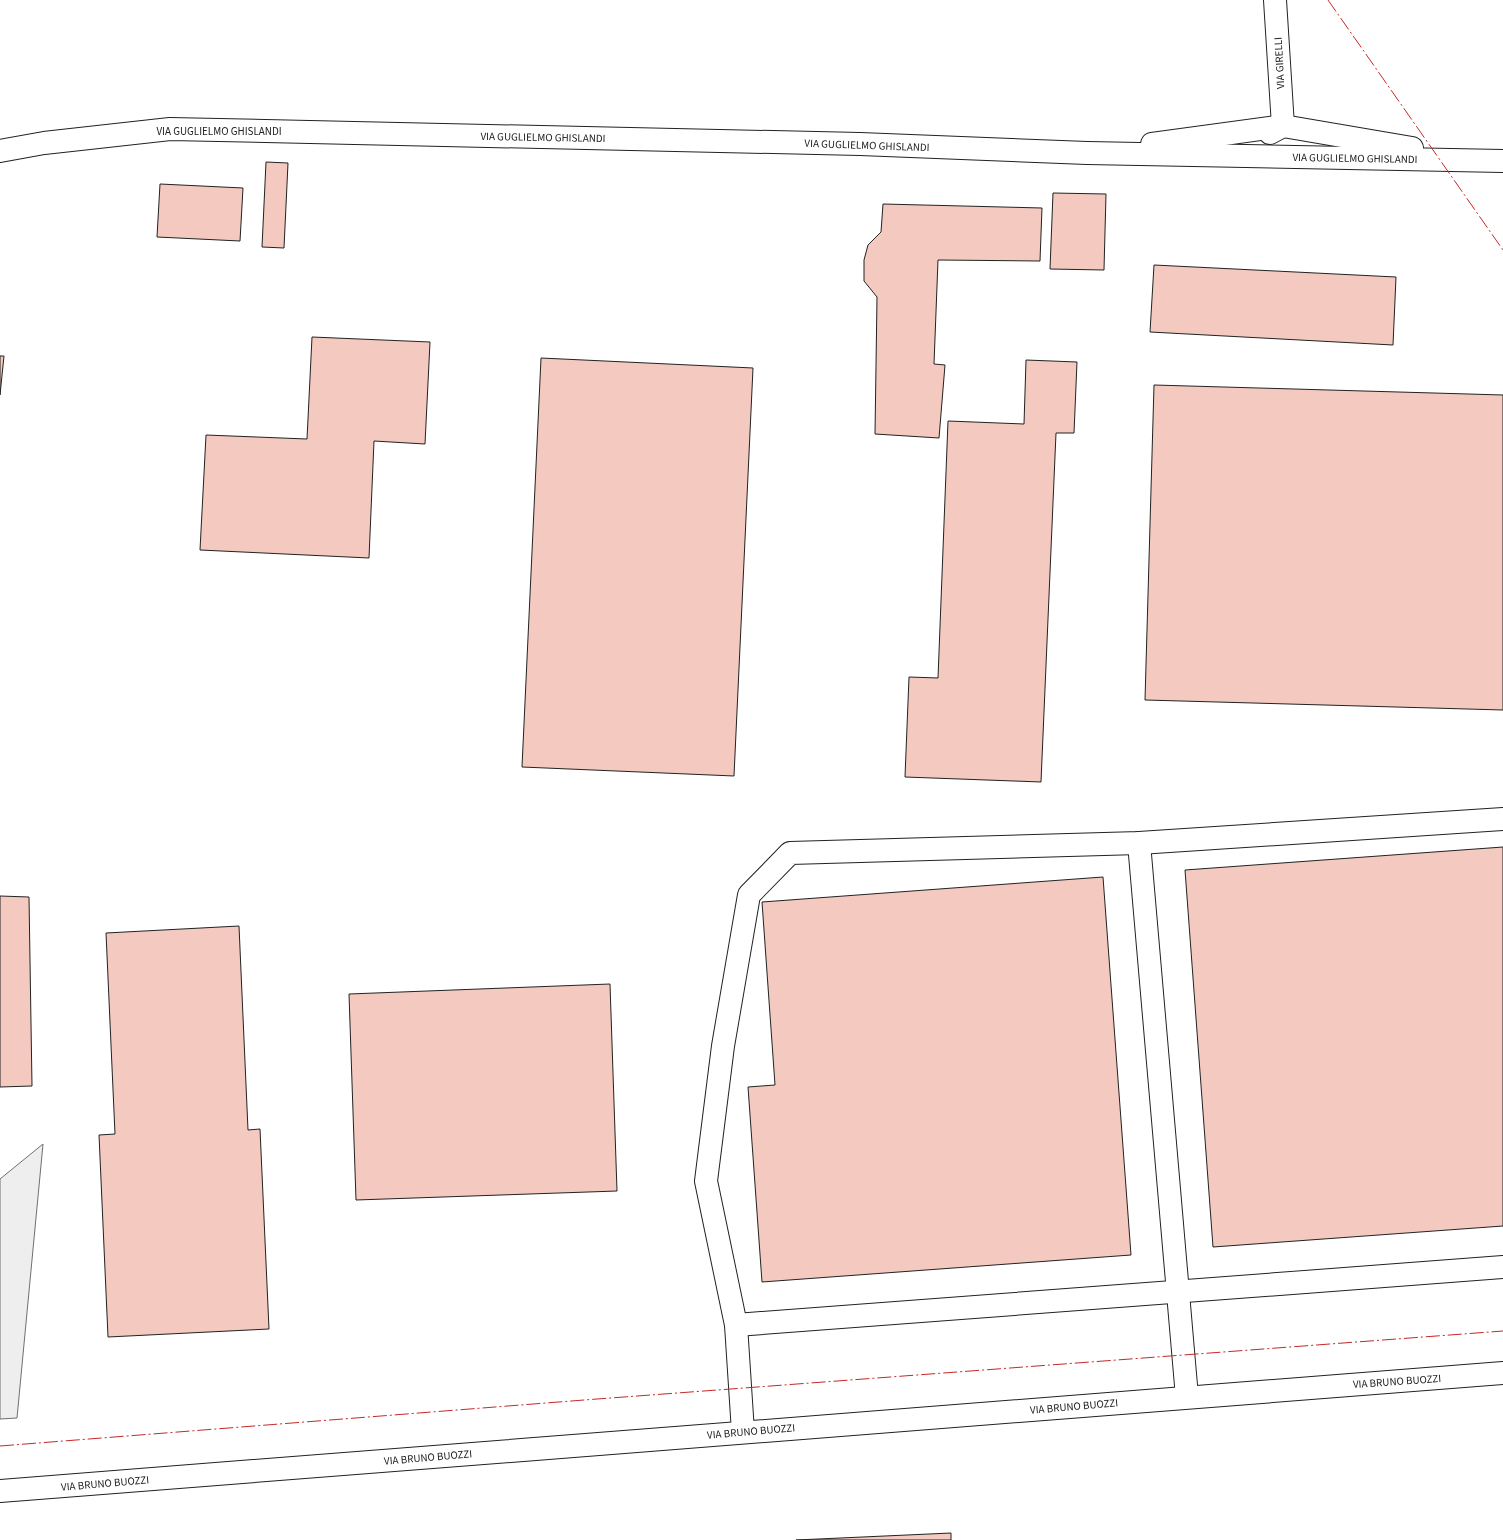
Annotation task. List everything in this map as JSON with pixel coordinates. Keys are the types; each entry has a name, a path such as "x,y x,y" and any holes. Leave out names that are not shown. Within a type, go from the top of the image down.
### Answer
{"street":[{"name":"VIA GIRELLI","path":"1275,0 1283,126"},
{"name":"VIA GUGLIELMO GHISLANDI","path":"1087,154 1283,126 1479,159"},
{"path":"1231,156 1283,126"},
{"name":"VIA GUGLIELMO GHISLANDI","path":"0,151 44,143 170,129 860,144 1087,154 1479,159 1503,161"},
{"path":"743,1432 736,1325 706,1181 723,1046 749,894 790,853 1139,843 1503,819"},
{"path":"1139,843 1187,1397"},
{"path":"736,1325 1503,1267"},
{"name":"VIA BRUNO BUOZZI","path":"0,1491 1503,1372"}],"shaded area":[{"path":"43,1144 17,1418 0,1419 0,1179"}],"building":[{"path":"266,162 288,163 284,248 262,247"},
{"path":"160,184 243,188 240,241 157,237"},
{"path":"1053,193 1106,194 1104,270 1050,269"},
{"path":"883,204 1042,208 1040,261 938,260 934,364 945,365 939,438 875,434 877,297 864,281 864,260 868,245 881,232"},
{"path":"1154,265 1396,277 1393,345 1150,332"},
{"path":"312,337 430,342 425,444 374,441 369,558 200,550 206,435 307,439"},
{"path":"0,356 4,356 0,395"},
{"path":"541,358 753,368 734,776 522,767"},
{"path":"1026,360 1077,362 1074,433 1056,433 1041,782 905,777 909,677 938,678 948,421 1024,424"},
{"path":"1154,385 1503,395 1503,710 1145,700"},
{"path":"1503,847 1503,1226 1213,1247 1185,870"},
{"path":"1103,877 1131,1255 762,1282 748,1087 775,1085 762,902"},
{"path":"0,896 29,897 32,1086 0,1087"},
{"path":"239,926 248,1130 260,1129 269,1329 108,1337 99,1135 115,1134 106,933"},
{"path":"610,984 617,1191 356,1200 349,994"},
{"path":"951,1533 951,1540 796,1540"}],"power":[{"path":"1328,0 1503,250"},
{"path":"0,1446 584,1400 1503,1331"}]}
